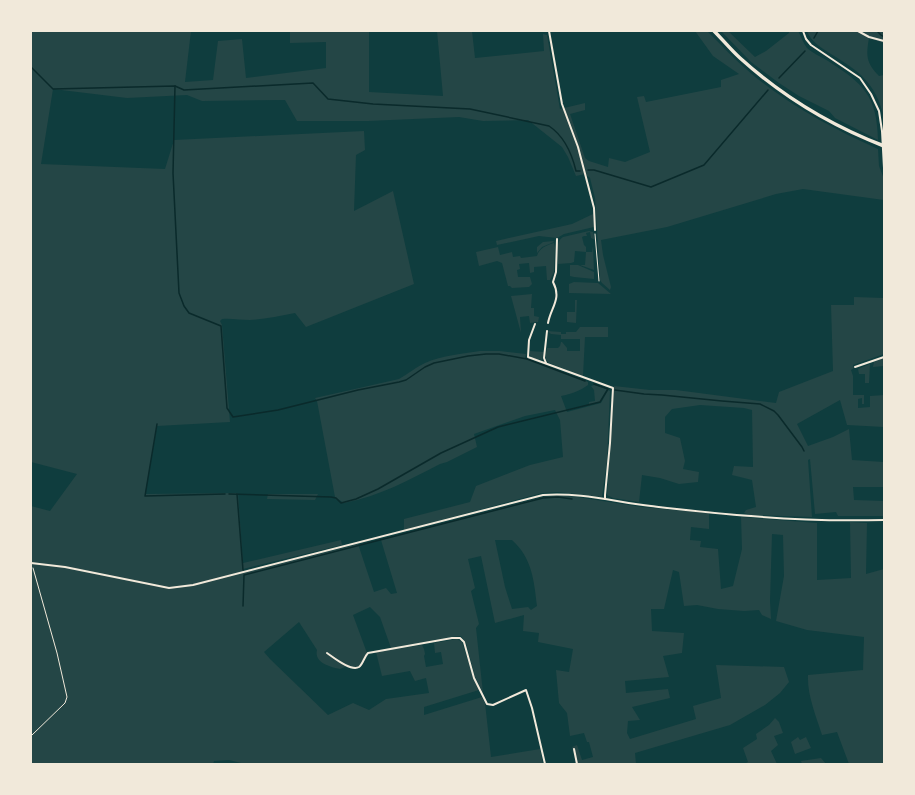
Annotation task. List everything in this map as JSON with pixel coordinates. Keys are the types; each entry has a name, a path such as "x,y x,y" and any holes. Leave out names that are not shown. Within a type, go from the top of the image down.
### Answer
{"highway":[{"path":"714,31 739,57 772,84 815,112 867,139 884,146"}],"street":[{"path":"549,31 562,104 578,147 594,208 595,230"},
{"path":"803,31 806,39 811,45 860,78 871,94 879,111 882,131 884,168"},
{"path":"858,31 869,37 884,41"},
{"path":"548,323 556,298 556,289 553,282 556,272 557,240"},
{"path":"535,324 529,340 528,357 613,388 610,443 604,495 605,499"},
{"path":"546,364 544,358 547,331"},
{"path":"855,366 884,356"},
{"path":"32,563 65,566 169,588 193,584 268,566 543,495 558,493 633,504 751,516 814,520 884,520"},
{"path":"327,653 347,666 357,668 360,666 368,653 452,638 460,638 464,642 470,665 484,699 489,706 526,690 532,708 544,764"},
{"path":"574,749 577,764"}],"path":[{"path":"595,230 599,281"},
{"path":"31,736 65,702 67,697 57,653 32,563"}],"shaded area":[{"path":"31,31 191,31 185,82 213,80 218,41 242,39 246,78 326,68 326,42 290,43 290,31 369,31 369,92 443,96 437,31 472,31 475,58 544,51 543,34 547,35 560,109 585,103 585,110 570,114 585,158 589,161 608,167 609,158 625,162 650,152 637,97 644,96 646,102 721,87 721,80 739,74 713,56 695,31 707,31 748,71 776,93 848,135 878,149 879,166 884,179 884,200 803,189 776,194 667,227 601,240 611,287 610,290 600,280 595,198 590,178 585,174 576,176 562,147 528,120 483,121 459,117 368,121 297,121 285,100 202,101 187,95 127,98 53,89 41,164 165,169 174,140 364,131 365,150 356,155 354,211 393,191 414,284 306,327 295,313 250,320 222,319 220,321 222,325 230,422 157,426 145,494 238,493 243,563 341,540 342,545 243,569 243,573 358,544 374,592 386,588 391,594 397,593 381,540 543,497 558,495 641,507 709,513 709,529 691,527 690,540 701,541 700,547 718,549 721,589 733,586 742,549 741,517 817,523 817,580 851,578 850,522 867,523 866,574 884,569 884,764 849,764 837,732 822,735 810,698 808,675 863,670 864,637 807,630 776,621 784,576 783,535 772,534 770,601 771,619 762,615 759,610 744,611 718,609 697,605 684,606 679,572 673,570 664,609 651,609 652,631 684,633 682,653 663,656 669,677 625,681 626,693 668,689 670,698 632,707 640,720 628,721 627,733 630,739 696,719 693,706 721,698 716,665 784,667 789,682 780,693 765,705 730,725 635,753 636,764 576,764 572,747 577,745 582,760 593,757 589,742 587,742 584,733 570,736 567,713 559,703 556,670 569,672 573,649 538,642 539,633 523,631 524,615 495,623 481,556 468,559 475,588 471,591 479,624 476,628 483,693 475,677 466,643 461,636 391,648 380,617 370,607 353,615 367,653 362,663 357,668 347,666 340,669 328,666 320,661 317,650 299,622 264,652 328,715 353,703 369,710 386,699 429,693 426,678 415,681 410,671 382,676 376,652 422,645 425,654 426,667 443,664 441,652 435,653 434,643 457,639 462,642 473,677 479,690 424,707 424,715 482,697 485,703 491,757 540,749 543,764 245,764 229,760 214,761 213,764 31,764 31,506 50,511 77,474 31,462","holes":["495,540 512,540 524,554 531,570 537,606 531,610 528,607 512,609 505,587"]},
{"path":"721,31 728,31 755,57 766,51 789,33 789,31 798,31 807,48 851,77 866,93 875,112 878,140 835,118 829,111 799,96 779,83 751,62"},
{"path":"807,31 884,31 884,43 869,38 867,54 869,63 879,76 884,75 884,117 876,95 865,79 817,44"},
{"path":"593,214 594,227 564,234 557,238 539,236 497,245 496,241 572,224"},
{"path":"589,231 593,232 595,240 591,238 590,232 586,233 587,236 582,237 586,247 586,252 575,251 574,262 558,264 558,245 560,239 563,237"},
{"path":"543,242 554,242 542,247 537,253 537,247"},
{"path":"554,243 554,272 550,280 547,280 546,266 534,267 534,272 530,273 529,263 519,264 520,269 517,270 518,277 530,277 532,284 529,287 512,288 508,286 502,263 497,261 479,266 476,252 498,247 500,255 512,252 513,257 520,256 521,258 537,256 541,249"},
{"path":"593,246 594,270 580,265 585,265 586,252 592,252"},
{"path":"570,265 578,265 594,272 594,279 570,276"},
{"path":"574,282 598,283 611,294 569,293 569,284"},
{"path":"532,294 531,308 534,308 534,316 539,317 538,322 530,323 529,316 520,317 521,333 511,296"},
{"path":"854,297 884,298 884,354 853,365 854,368 851,370 853,376 853,395 864,395 864,404 862,404 862,398 858,399 858,408 870,407 870,396 884,395 884,427 847,425 840,400 797,424 808,446 833,437 849,429 852,460 884,462 884,487 853,487 854,500 884,501 884,516 838,516 836,512 815,514 810,459 808,460 812,517 751,515 744,513 746,510 756,507 752,480 732,475 734,466 753,467 752,410 744,408 700,405 672,409 665,417 665,433 680,438 685,461 683,469 699,472 698,482 679,484 660,478 642,475 639,502 613,498 607,495 614,386 650,390 676,390 776,403 779,392 833,371 831,305 854,305"},
{"path":"575,300 577,300 576,323 567,322 567,312 575,312"},
{"path":"580,327 608,327 608,337 585,337 583,376 549,363 546,360 547,348 558,348 561,342 567,348 567,351 580,351 580,339 561,339 561,335 551,334 547,331 566,334 566,332 576,332"},
{"path":"480,351 500,351 526,354 525,358 588,382 588,385 582,389 561,396 567,412 601,403 608,390 610,391 607,461 602,497 558,492 542,493 404,530 404,519 470,502 476,486 530,465 563,457 560,420 555,410 525,416 474,434 477,447 382,492 344,503 335,497 317,401 315,398 399,379 418,366 432,360 452,355"},
{"path":"530,351 544,352 542,360 532,358"},
{"path":"884,358 884,366 873,367 874,362"},
{"path":"870,364 869,383 865,383 865,374 859,374 858,369"},
{"path":"594,385 607,389 600,402 589,404 589,402 595,401 594,390 591,386"},
{"path":"268,494 318,494 315,500 267,499"},
{"path":"775,718 779,722 783,733 774,736 778,745 771,751 777,764 744,764 748,762 743,748 757,739 756,734 769,725"},
{"path":"798,737 800,740 806,737 811,748 795,754 791,742"},
{"path":"821,758 826,764 802,764 801,761"}],"waterway":[{"path":"814,38 818,31"},
{"path":"877,31 884,37"},
{"path":"779,78 805,51"},
{"path":"31,67 53,89 175,86 184,90 313,83 328,99 373,104 470,109 549,126 563,140 570,152 576,171 580,171"},
{"path":"175,86 173,173 179,293 184,306 189,313 221,326 227,408 233,417 278,410 358,390 399,382 406,380 425,367 434,363 486,354 499,354 527,359 585,381"},
{"path":"588,170 594,170 651,187 704,165 768,90"},
{"path":"229,494 331,497 336,498 341,503 356,499 378,489 441,453 498,427 600,402 608,389 594,384"},
{"path":"615,390 760,404 774,411 778,415 804,451"},
{"path":"157,424 145,496 225,494"},
{"path":"237,494 243,570"},
{"path":"243,606 244,575 543,498 558,497 572,499"}]}
